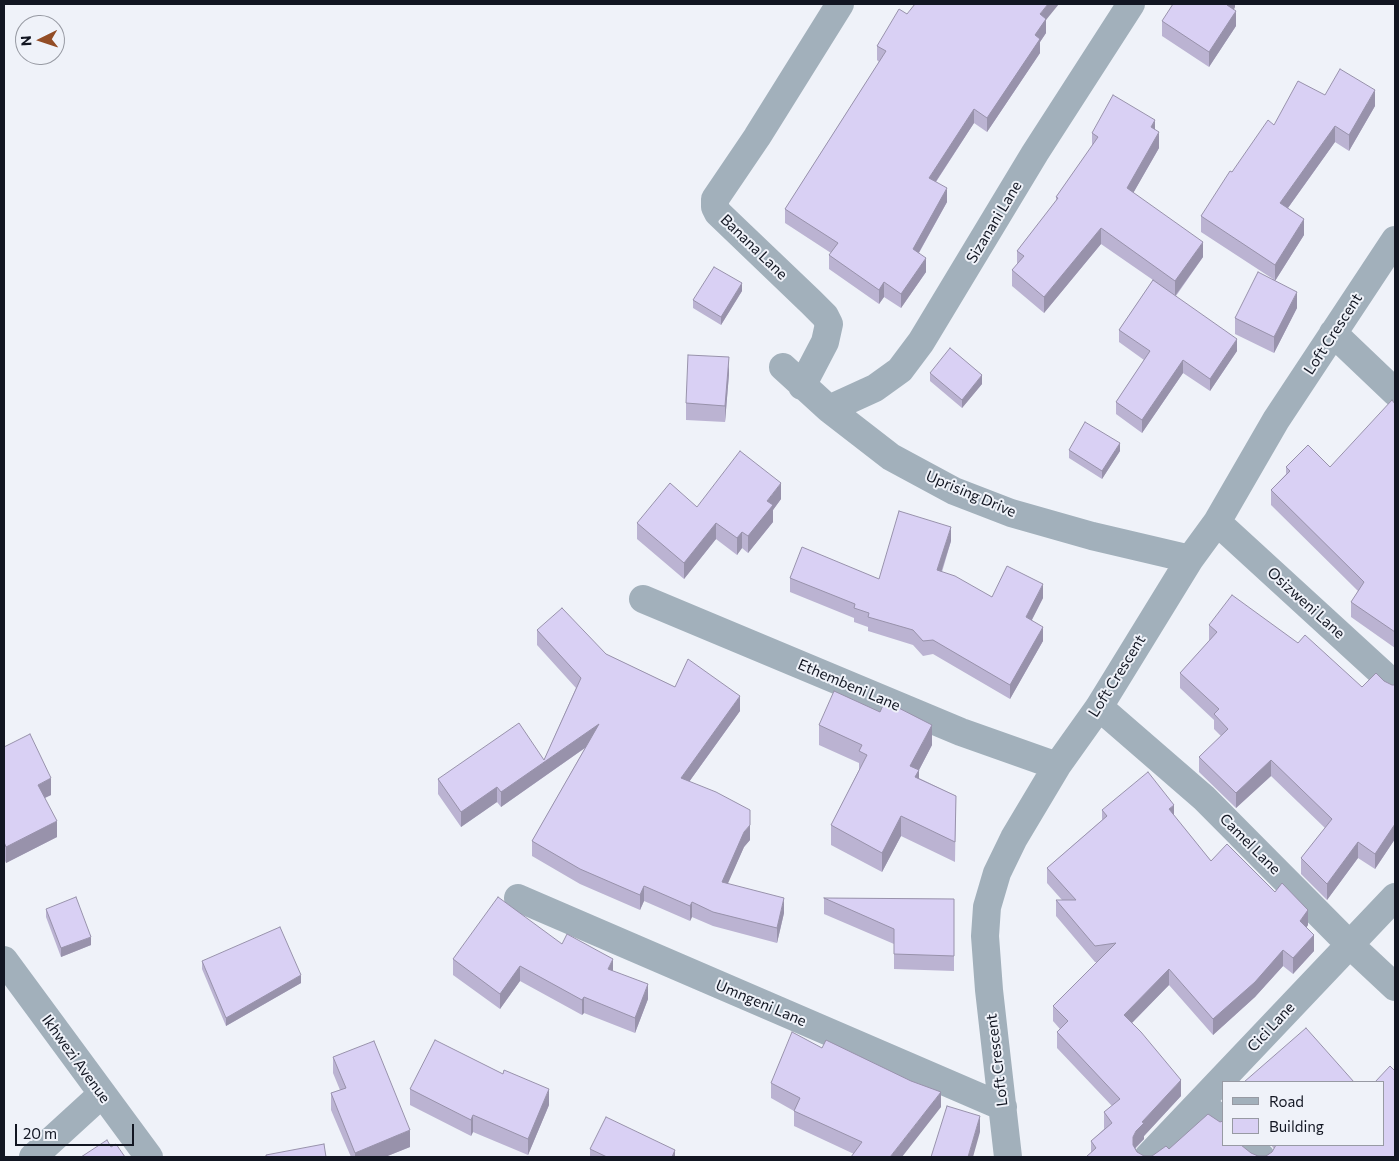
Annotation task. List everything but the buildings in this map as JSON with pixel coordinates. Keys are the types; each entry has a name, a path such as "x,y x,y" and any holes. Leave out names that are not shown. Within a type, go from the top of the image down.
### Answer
{"street":[{"name":"Banana Lane","path":"802,386 825,342 829,324 825,316 811,302 718,213 715,207 715,199 840,4"},
{"name":"Sizanani Lane","path":"829,409 875,388 900,370 921,342 1036,153 1131,4"},
{"name":"Loft Crescent","path":"1008,1157 985,936 987,907 997,873 1014,838 1057,766 1099,706 1190,559 1217,522 1276,420 1395,240"},
{"path":"1333,333 1395,392"},
{"name":"Uprising Drive","path":"783,367 829,409 891,457 954,491 1011,513 1092,536 1190,559"},
{"name":"Osizweni Lane","path":"1217,522 1395,685"},
{"name":"Ethembeni Lane","path":"643,599 961,732 1057,766"},
{"name":"Camel Lane","path":"1099,706 1204,798 1349,944 1395,987"},
{"name":"Umngeni Lane","path":"518,898 1003,1107"},
{"name":"Cici Lane","path":"1148,1157 1349,944 1395,898"},
{"name":"Ikhwezi Avenue","path":"4,960 149,1157"},
{"path":"33,1157 102,1094"},
{"path":"1201,1102 1222,1121"},
{"path":"1248,1146 1261,1157"}]}
